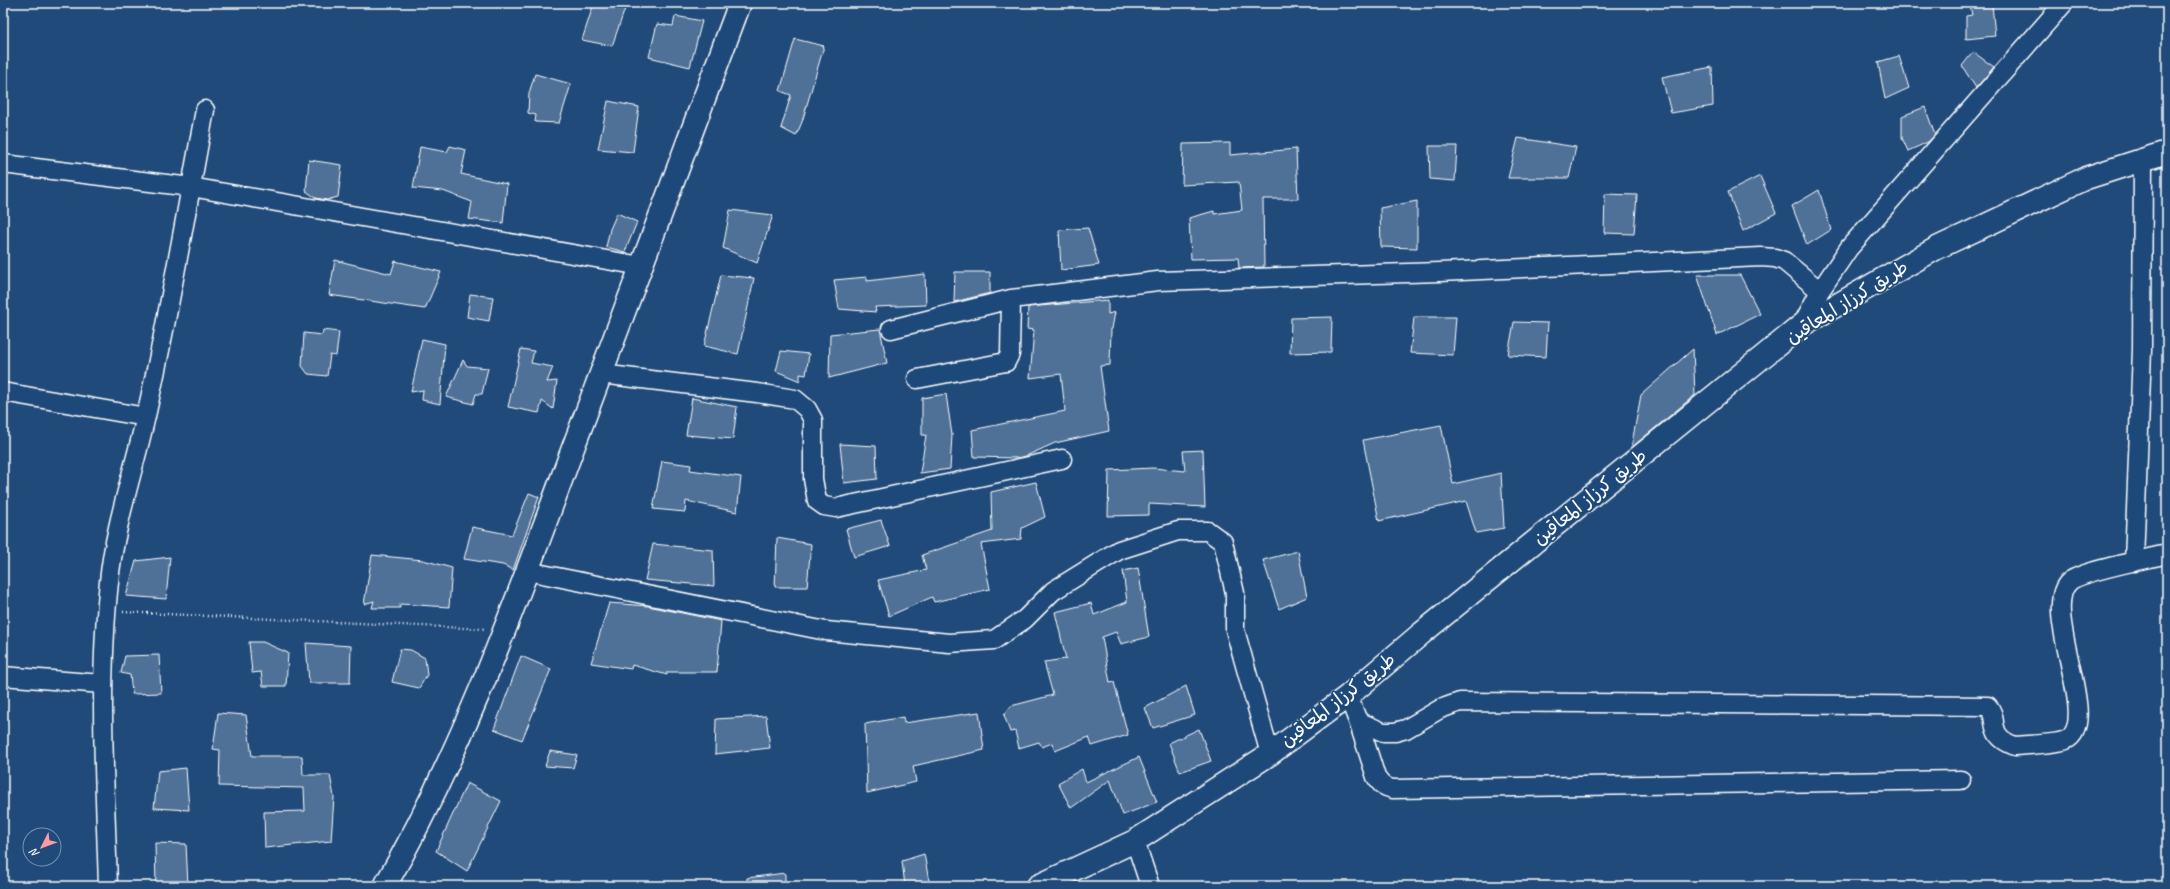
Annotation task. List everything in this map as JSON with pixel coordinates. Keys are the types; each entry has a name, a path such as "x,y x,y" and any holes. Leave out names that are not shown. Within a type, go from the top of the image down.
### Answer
{"street":[{"path":"385,886 420,823 462,732 504,629 740,3"},
{"path":"1802,325 1820,292 1849,248 2064,3"},
{"path":"108,886 102,684 109,580 126,495 146,417 180,249 205,110"},
{"name":"طريق كرزاز المعاقين","path":"1038,886 1135,841 1270,754 1348,696 1428,628 1802,325 1937,248 2086,178 2167,152"},
{"path":"2134,562 2142,350 2143,160"},
{"path":"3,164 191,187 641,266"},
{"path":"890,329 1011,298 1158,281 1447,271 1761,257 1775,258 1784,261 1820,292"},
{"path":"916,380 1006,362 1010,354 1011,298"},
{"path":"600,374 757,393 795,400 807,409 813,420 813,479 818,501 824,506 836,508 1062,459"},
{"path":"3,392 146,417"},
{"path":"527,571 826,631 949,643 994,640 1025,619 1053,591 1119,550 1178,531 1208,531 1223,542 1235,593 1235,630 1270,754"},
{"path":"1358,721 1383,732 1395,732 1406,729 1440,709 1460,702 1988,706 1993,726 2000,738 2007,743 2015,746 2065,741 2074,733 2078,710 2060,611 2064,588 2071,580 2086,574 2167,554"},
{"path":"3,676 102,684"},
{"path":"1348,696 1378,780 1385,788 1961,780"},
{"path":"1135,841 1150,886"}],"path":[{"path":"107,611 504,629"}],"building":[{"path":"594,3 627,3 612,46 582,40"},
{"path":"1992,4 1995,36 1966,39 1966,16 1972,15 1970,5"},
{"path":"675,16 702,21 690,67 649,57 657,24 673,26"},
{"path":"795,39 824,46 802,122 796,136 781,128 791,95 780,91"},
{"path":"1973,52 1994,67 1976,88 1962,66"},
{"path":"1899,56 1909,88 1885,99 1878,62"},
{"path":"1712,67 1713,106 1671,113 1662,77"},
{"path":"535,74 571,84 559,123 535,122 536,115 528,113 529,93"},
{"path":"608,101 639,107 633,152 598,149"},
{"path":"1925,107 1935,135 1928,142 1908,151 1902,138 1902,116"},
{"path":"1518,138 1576,147 1569,178 1508,178"},
{"path":"1230,143 1230,155 1296,149 1298,199 1263,199 1264,267 1239,268 1238,258 1191,259 1189,218 1214,211 1214,214 1242,210 1239,182 1182,185 1183,144"},
{"path":"450,146 466,150 461,174 507,184 503,223 469,219 472,202 443,191 413,188 420,147 447,152"},
{"path":"1429,146 1457,146 1455,181 1430,179"},
{"path":"309,160 342,165 338,197 327,200 316,198 306,191"},
{"path":"1760,176 1776,213 1743,231 1728,192"},
{"path":"1819,190 1831,230 1807,245 1792,206"},
{"path":"1605,194 1637,195 1634,234 1604,233"},
{"path":"1417,201 1417,248 1381,247 1380,208"},
{"path":"730,210 773,215 757,263 723,248"},
{"path":"617,213 637,222 625,252 606,247 610,229"},
{"path":"1088,228 1099,265 1061,270 1059,230"},
{"path":"335,260 391,274 395,261 441,272 425,309 329,295"},
{"path":"955,272 990,272 990,293 954,302"},
{"path":"925,274 926,305 875,307 876,312 839,309 834,280 867,277 867,281"},
{"path":"721,275 754,278 738,354 704,346"},
{"path":"1697,275 1740,275 1760,314 1717,335"},
{"path":"470,294 493,297 489,321 467,317"},
{"path":"1108,300 1108,314 1115,312 1111,329 1110,365 1100,366 1109,431 1055,443 1026,456 1016,458 974,457 972,430 1065,411 1061,374 1030,378 1034,330 1027,329 1028,307"},
{"path":"1332,317 1331,352 1290,353 1291,318"},
{"path":"1414,317 1456,317 1453,355 1410,353"},
{"path":"1514,322 1548,323 1546,357 1508,355"},
{"path":"880,329 887,363 829,378 830,334"},
{"path":"323,330 339,332 336,356 330,355 327,376 308,374 302,366 304,333 322,335"},
{"path":"422,339 445,344 440,404 422,400 423,390 411,392"},
{"path":"521,349 534,351 531,363 553,367 547,382 557,381 553,409 542,401 539,413 508,407"},
{"path":"1693,349 1695,395 1631,448 1641,395"},
{"path":"781,351 809,354 806,375 800,374 800,381 776,371"},
{"path":"463,360 467,366 488,368 482,394 476,394 473,404 446,397"},
{"path":"946,394 952,435 950,469 920,473 926,435 922,435 922,398"},
{"path":"692,398 737,407 733,439 686,435"},
{"path":"1441,425 1453,484 1501,473 1504,528 1476,533 1466,501 1379,521 1363,440"},
{"path":"840,444 876,446 877,479 844,483"},
{"path":"1203,450 1205,507 1149,504 1149,515 1108,516 1109,470 1153,468 1185,471 1183,451"},
{"path":"662,461 691,465 690,470 741,477 737,512 686,501 685,512 653,509"},
{"path":"1036,482 1045,517 1022,528 1021,539 981,544 990,589 934,602 932,597 889,616 878,580 926,570 922,555 992,531 991,492"},
{"path":"529,493 539,497 513,570 503,565 464,559 472,527 512,535"},
{"path":"881,520 890,546 854,557 846,529"},
{"path":"777,538 811,544 807,587 775,587"},
{"path":"653,544 713,550 714,586 645,580"},
{"path":"1298,551 1307,597 1279,609 1263,560"},
{"path":"372,555 423,560 452,568 449,607 400,604 400,608 372,608 374,601 364,604"},
{"path":"170,557 166,599 126,596 136,561"},
{"path":"1138,568 1149,637 1121,644 1116,632 1102,637 1110,683 1114,682 1128,735 1092,746 1089,737 1055,751 1052,743 1042,747 1039,742 1019,748 1015,731 1010,732 1004,715 1011,706 1053,695 1044,662 1066,659 1055,612 1091,603 1094,615 1127,602 1123,571"},
{"path":"609,603 648,606 721,621 717,672 667,672 667,675 632,665 631,669 591,663"},
{"path":"249,642 263,642 288,653 286,686 263,686 261,672 252,673"},
{"path":"306,643 351,646 350,683 309,683"},
{"path":"400,649 411,650 425,658 427,675 419,688 392,682"},
{"path":"159,655 161,693 132,694 130,675 121,673 125,656"},
{"path":"521,656 551,669 522,740 494,729"},
{"path":"1186,686 1195,715 1153,728 1145,708"},
{"path":"979,712 984,750 913,766 916,782 867,793 865,724 903,717 904,723"},
{"path":"218,713 246,715 252,756 302,756 303,775 330,775 334,797 331,841 265,848 264,812 305,811 304,788 219,786 220,750 213,749"},
{"path":"766,716 770,748 715,754 716,719"},
{"path":"1199,729 1211,761 1180,772 1169,743"},
{"path":"550,751 577,755 573,768 545,766"},
{"path":"1139,757 1157,802 1123,815 1110,780 1071,808 1058,783 1082,769 1086,782"},
{"path":"186,768 189,810 154,808 158,771"},
{"path":"467,783 501,801 467,871 436,851"},
{"path":"155,843 186,844 188,886 156,886"},
{"path":"924,854 930,886 905,886 902,861"},
{"path":"785,873 785,886 747,886 747,878"}]}
